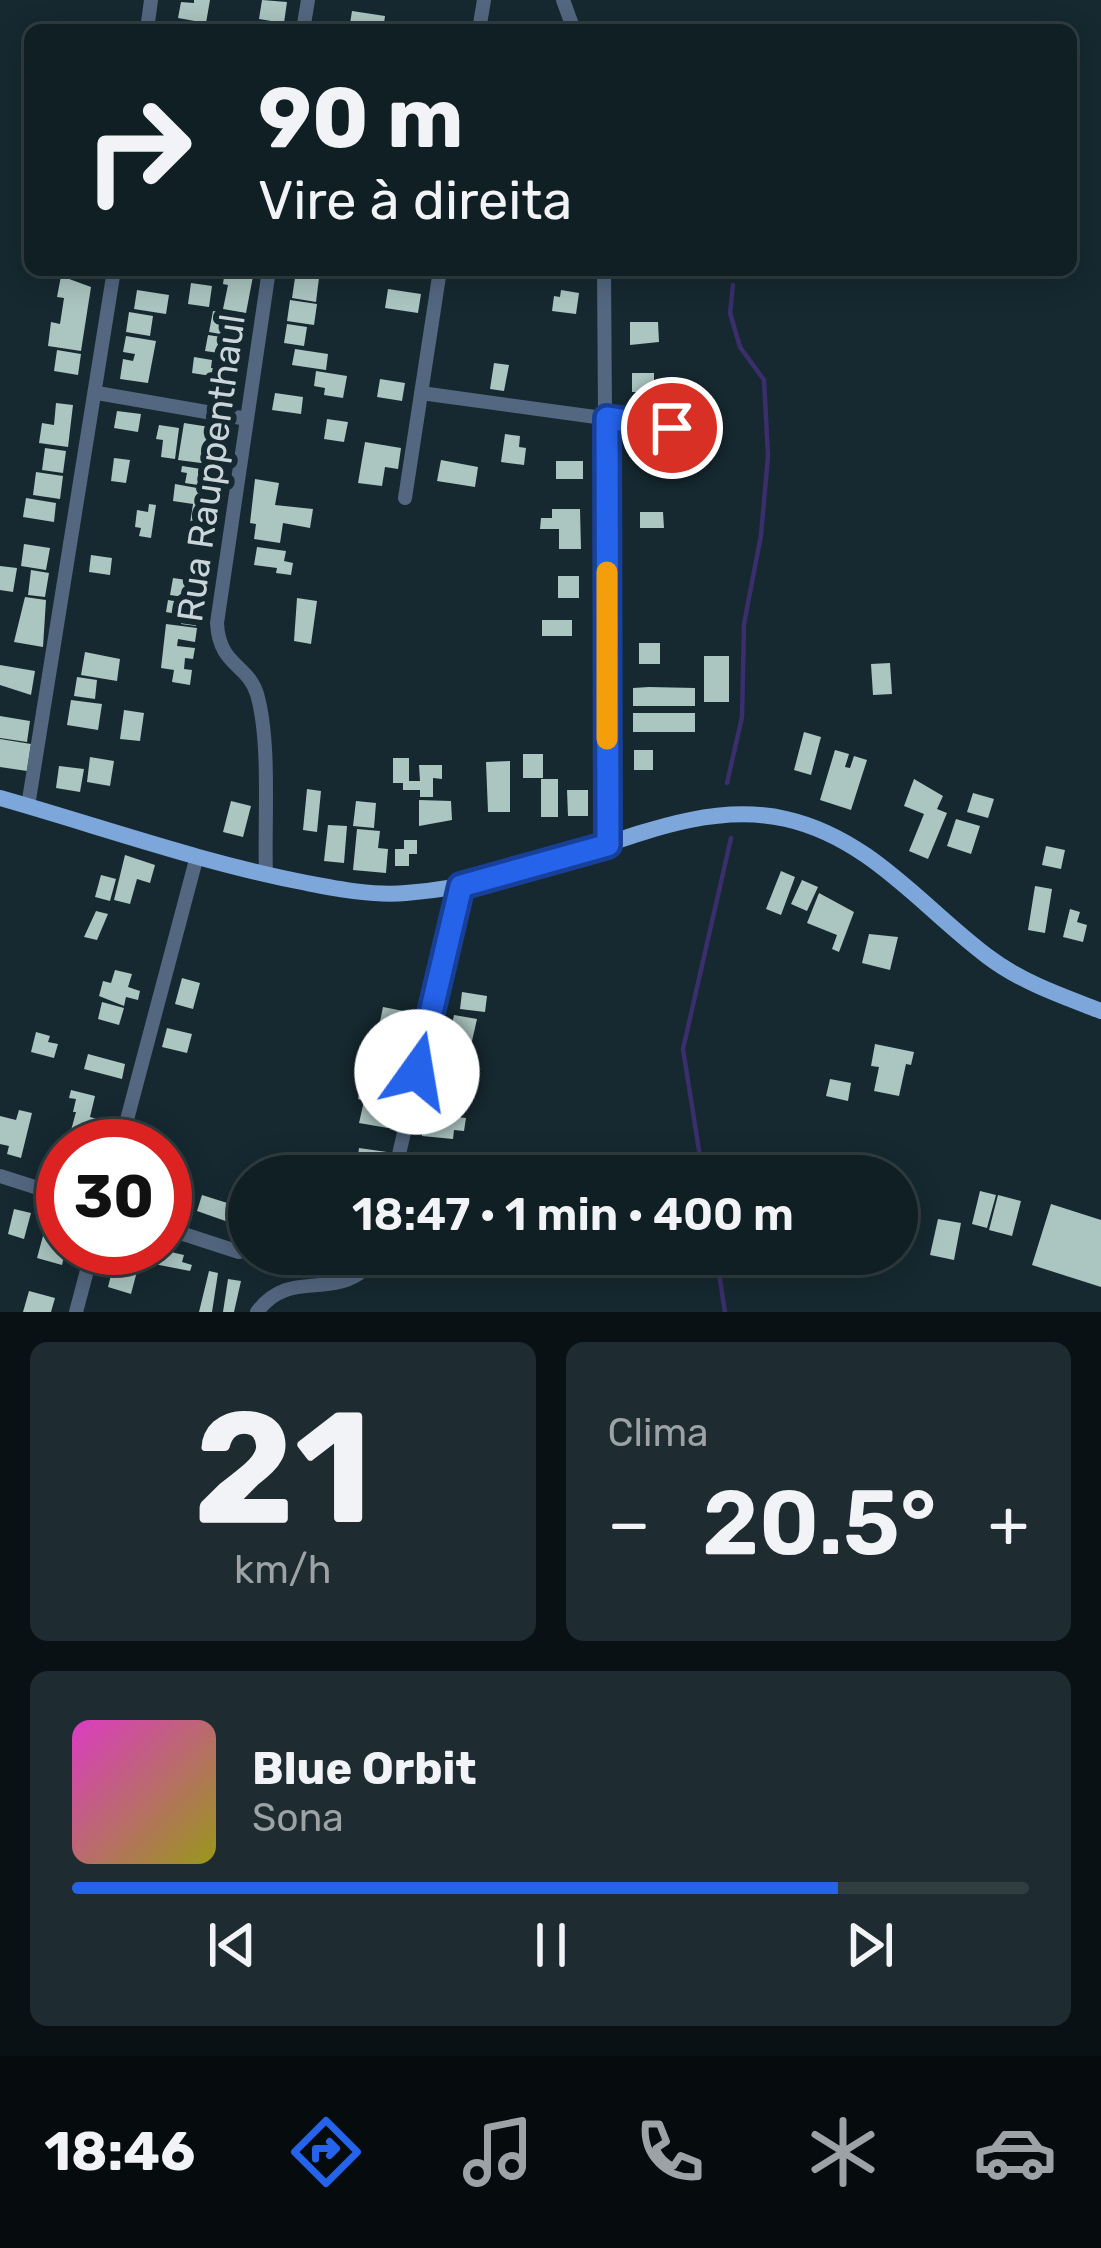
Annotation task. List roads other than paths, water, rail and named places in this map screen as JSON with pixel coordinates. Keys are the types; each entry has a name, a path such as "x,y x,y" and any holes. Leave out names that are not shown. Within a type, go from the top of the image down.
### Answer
{"main road":[{"path":"0,798 266,875 338,889 400,894 461,886 700,817 787,819 836,837 896,875 987,956 1024,980 1101,1010"}],"street":[{"path":"28,806 113,276"},
{"name":"Rua Rauppenthaul","path":"266,875 262,717 255,687 218,645 217,623 267,276"},
{"path":"404,498 439,276"},
{"path":"604,276 608,845"},
{"path":"97,393 247,419"},
{"path":"421,393 705,432"},
{"path":"127,1119 197,856"},
{"path":"399,1155 461,886"},
{"path":"0,1176 36,1187"},
{"path":"192,1237 228,1248"},
{"path":"76,1312 86,1275"},
{"path":"257,1312 267,1299 288,1287 333,1286 360,1275"}],"waterway":[{"path":"727,783 742,717 744,624 761,535 768,456 764,380 740,347 730,313 733,285"},
{"path":"700,1155 683,1049 731,838"},
{"path":"719,1275 725,1312"}]}
